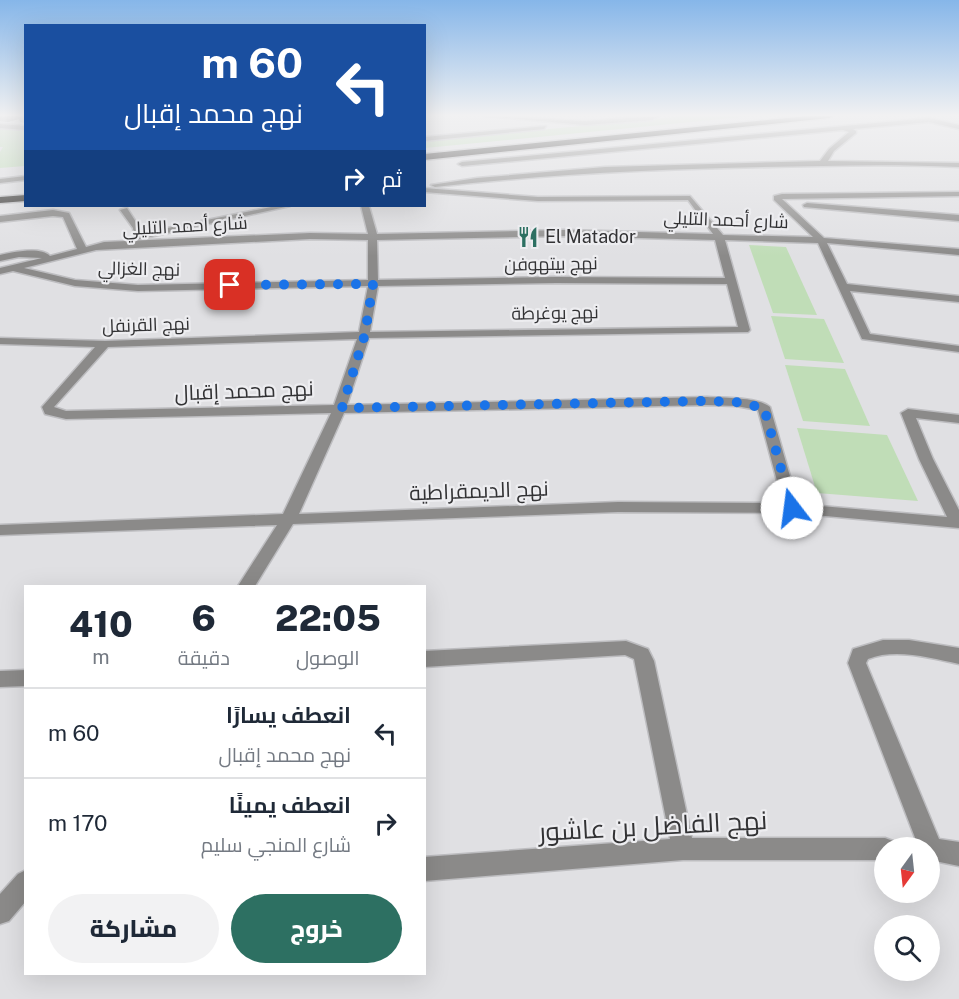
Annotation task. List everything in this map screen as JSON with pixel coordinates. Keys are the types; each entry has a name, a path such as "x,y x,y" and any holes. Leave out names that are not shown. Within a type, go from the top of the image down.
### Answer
{"highway":[{"path":"0,194 24,191"},
{"path":"0,200 24,198"}],"street":[{"path":"462,164 476,163"},
{"path":"567,163 574,172"},
{"path":"426,188 574,172 687,166 959,165"},
{"path":"0,181 24,178"},
{"path":"426,188 538,199 690,198 719,236 730,281"},
{"path":"959,194 782,196 777,198 821,240 866,337 959,350"},
{"path":"783,203 959,218"},
{"path":"0,272 176,227 281,207"},
{"path":"247,585 288,519 342,408 365,334 373,284 373,237 365,207"},
{"path":"124,210 140,236"},
{"path":"0,219 53,213 66,215 83,251"},
{"path":"175,242 176,227"},
{"name":"شارع أحمد التليلي","path":"96,247 310,236 564,233 821,240 959,252"},
{"path":"0,258 38,253 55,257"},
{"name":"نهج الغزالي","path":"14,268 53,280 103,287 373,284"},
{"name":"نهج بيتهوفن","path":"373,284 632,279 730,281"},
{"name":"نهج يوغرطة","path":"365,334 744,330 730,281"},
{"path":"844,287 959,299"},
{"name":"نهج القرنفل","path":"0,341 105,344 365,334"},
{"name":"نهج محمد إقبال","path":"105,344 50,403 48,407 50,411 66,416 706,401 736,402 764,408 792,508"},
{"path":"958,523 926,459 908,413 959,419"},
{"name":"نهج الديمقراطية","path":"0,530 618,507 792,508 958,523"},
{"path":"426,659 626,648 640,654 645,662 683,849"},
{"path":"926,837 857,663 860,654 871,649 917,649 959,656"},
{"path":"0,679 24,678"},
{"name":"نهج الفاضل بن عاشور","path":"426,868 683,849 874,849"},
{"path":"940,851 959,854"},
{"path":"9,905 24,885"}],"green space":[{"path":"0,163 24,163 24,166 0,168"},
{"path":"749,245 786,247 817,315 773,313"},
{"path":"771,316 824,319 844,363 785,359"},
{"path":"785,365 845,369 870,426 803,421"},
{"path":"797,428 887,435 918,501 817,493"}],"place":[{"name":"El Matador","path":"528,237"}],"route":[{"path":"230,285 373,284 365,334 342,408 706,401 753,404 764,408 792,508"}]}
